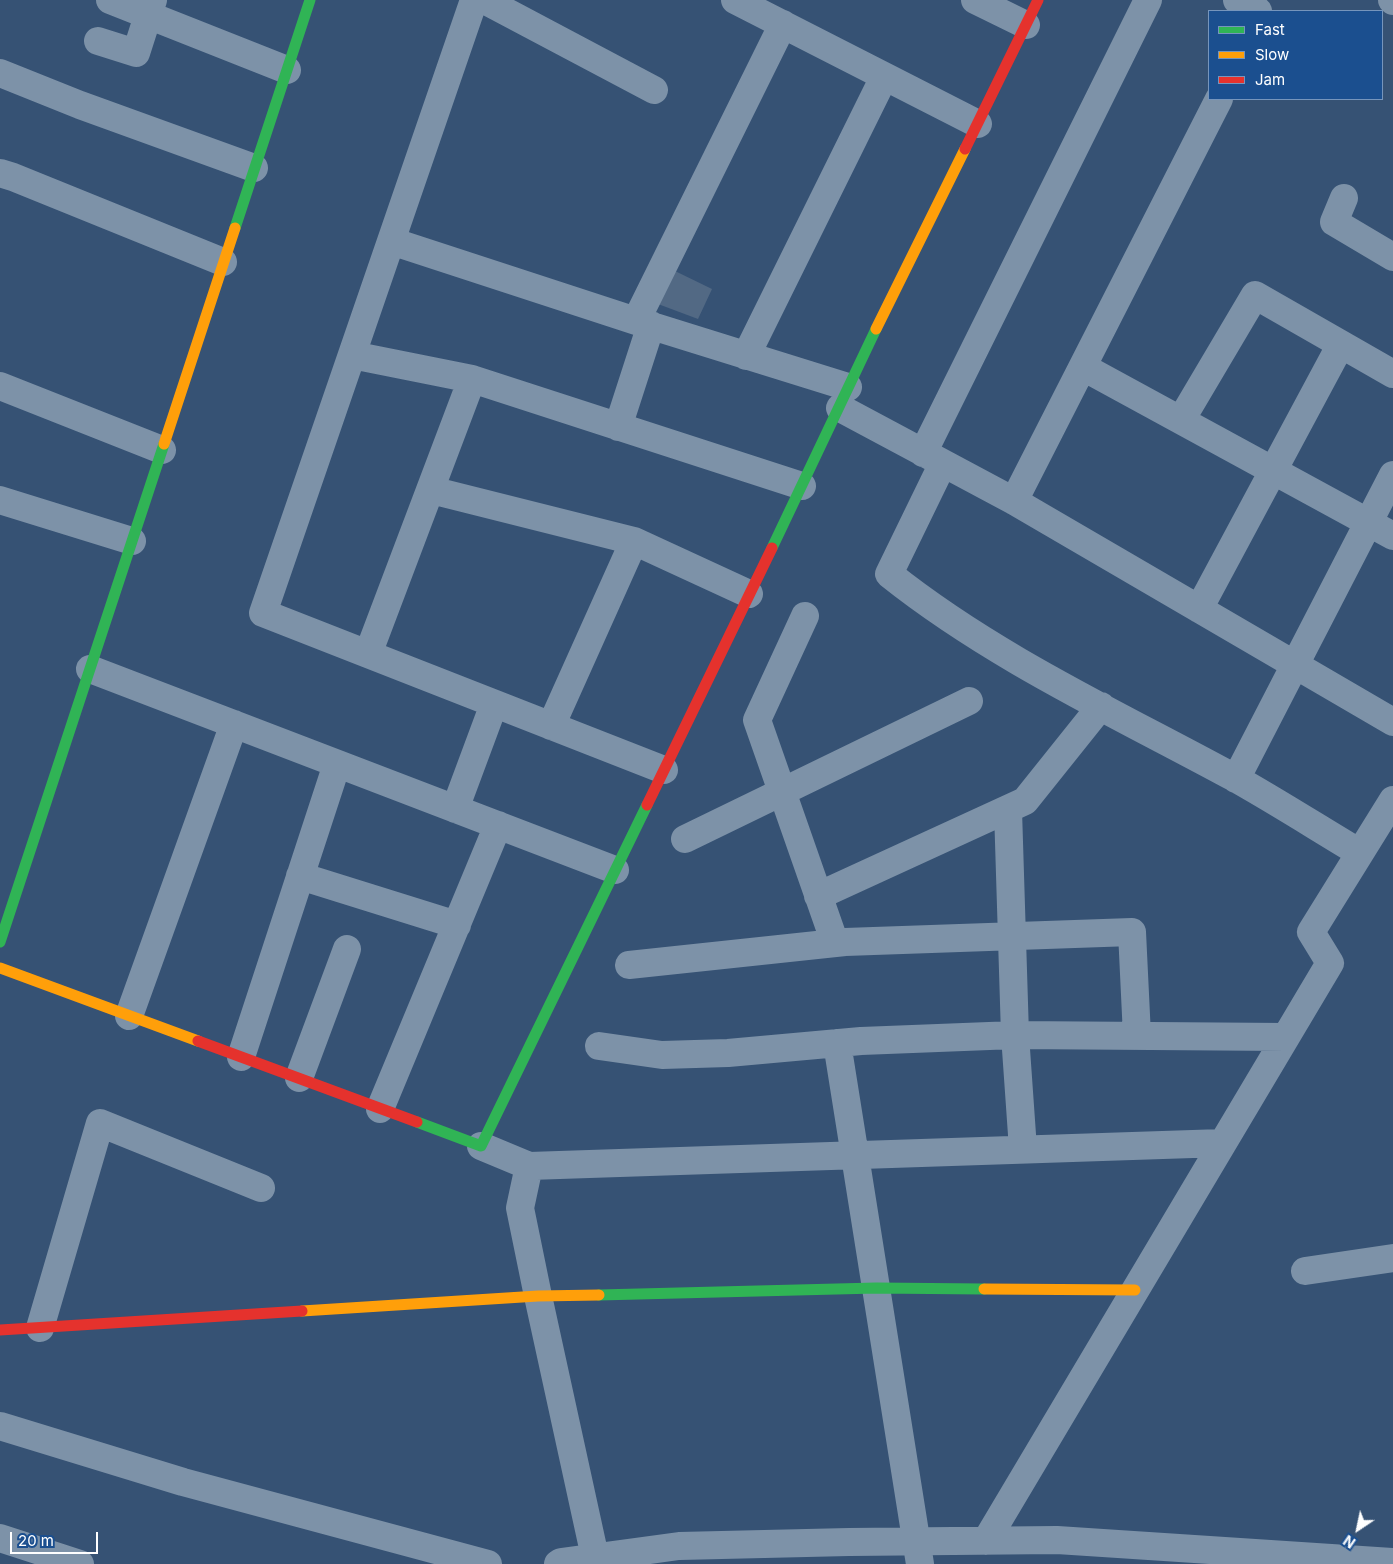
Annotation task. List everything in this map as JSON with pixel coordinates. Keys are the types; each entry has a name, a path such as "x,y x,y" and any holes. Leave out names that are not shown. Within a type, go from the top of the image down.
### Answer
{"street":[{"path":"110,0 151,8 287,70"},
{"path":"0,942 310,0"},
{"path":"474,0 263,613 664,770"},
{"path":"484,0 654,90"},
{"path":"736,0 978,124"},
{"path":"975,0 1026,25"},
{"path":"481,1146 1038,0"},
{"path":"1148,0 933,458 889,574 953,621 1032,668 1236,778 1360,853"},
{"path":"1237,0 1256,10"},
{"path":"98,41 136,53 151,8"},
{"path":"618,427 644,323 783,24"},
{"path":"0,73 254,168"},
{"path":"746,356 884,76"},
{"path":"1014,501 1218,100"},
{"path":"0,173 223,262"},
{"path":"1344,198 1334,222 1393,257"},
{"path":"391,241 746,356 844,398 933,458 1014,501 1393,722"},
{"path":"1181,420 1255,295 1393,374"},
{"path":"1199,609 1341,344"},
{"path":"352,355 472,379 802,486"},
{"path":"1083,367 1393,536"},
{"path":"368,654 472,379"},
{"path":"0,386 162,450"},
{"path":"1236,778 1393,475"},
{"path":"431,490 634,541 749,594"},
{"path":"0,500 132,541"},
{"path":"552,726 634,541"},
{"path":"805,616 757,720 835,942"},
{"path":"90,669 615,870"},
{"path":"685,839 969,701"},
{"path":"455,809 494,704"},
{"path":"818,896 1025,801 1101,706"},
{"path":"129,1016 234,724"},
{"path":"240,1057 337,764"},
{"path":"986,1541 1330,963 1310,932 1393,800"},
{"path":"1008,810 1015,1035 1024,1149"},
{"path":"380,1109 498,825"},
{"path":"300,876 457,925"},
{"path":"629,965 835,942 1132,932 1137,1036"},
{"path":"299,1078 347,949"},
{"path":"0,968 481,1146 529,1166 1222,1143"},
{"path":"598,1046 662,1055 728,1053 861,1041 1015,1035 1286,1037"},
{"path":"837,1043 918,1553"},
{"path":"40,1328 100,1123 261,1188"},
{"path":"529,1166 520,1208 595,1557"},
{"path":"1305,1271 1393,1258"},
{"path":"0,1330 538,1296 876,1288 1135,1290"},
{"path":"0,1426 183,1482 488,1564"},
{"path":"0,1538 80,1564"},
{"path":"558,1564 561,1562 679,1546 918,1553 986,1541 1058,1540 1393,1562"}],"building":[{"path":"675,271 712,289 698,319 658,304"}],"traffic: fast":[{"path":"235,228 310,0"},
{"path":"772,548 876,329"},
{"path":"0,942 164,444"},
{"path":"417,1122 481,1146 647,805"},
{"path":"599,1295 876,1288 984,1289"}],"traffic: slow":[{"path":"876,329 965,149"},
{"path":"164,444 235,228"},
{"path":"0,968 198,1041"},
{"path":"984,1289 1135,1290"},
{"path":"302,1311 538,1296 599,1295"}],"traffic: jam":[{"path":"965,149 1038,0"},
{"path":"647,805 772,548"},
{"path":"198,1041 417,1122"},
{"path":"0,1330 302,1311"}]}
